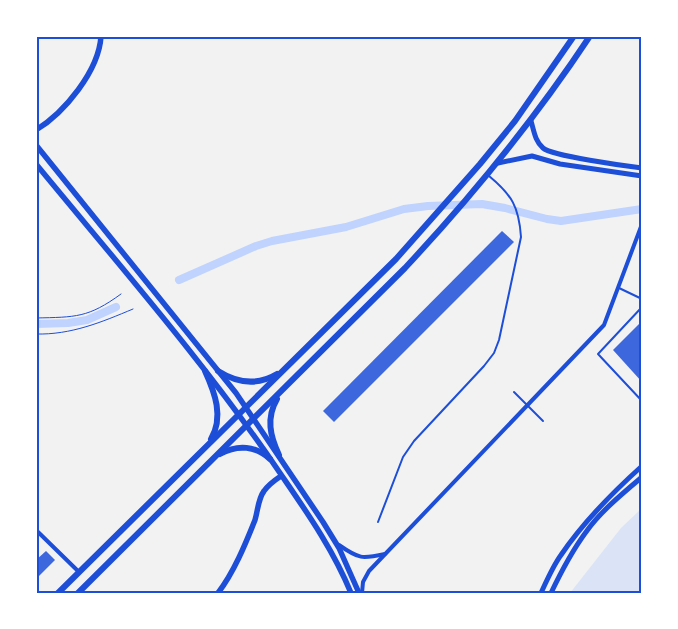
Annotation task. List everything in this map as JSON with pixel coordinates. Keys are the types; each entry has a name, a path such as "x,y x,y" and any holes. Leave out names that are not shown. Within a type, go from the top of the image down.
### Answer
{"main road":[{"path":"36,130 54,117 78,89 96,59 100,36"},
{"path":"58,593 396,259 458,190 515,121 574,36"},
{"path":"78,593 436,235 498,163 531,121 590,36"},
{"path":"36,145 254,418 335,542 361,593"},
{"path":"36,164 239,414 332,553 351,593"},
{"path":"218,371 230,378 251,382 273,376 284,370"},
{"path":"205,371 213,388 218,413 214,435 207,445"},
{"path":"278,455 271,434 270,423 275,402 281,391"},
{"path":"215,457 235,448 246,448 263,452 270,459"},
{"path":"218,593 229,577 255,520 263,492 281,476"}],"street":[{"path":"531,121 536,139 545,150 566,156 642,168"},
{"path":"498,163 532,156 560,164 642,176"},
{"path":"361,593 363,582 369,571 604,325 642,224"},
{"path":"541,593 559,556 585,522 611,494 642,466"},
{"path":"551,593 587,530 619,497 642,477"},
{"path":"36,530 79,572"},
{"path":"335,542 353,554 365,558 386,554"}],"lane":[{"path":"378,522 403,457 414,441 484,366 494,353 499,340 522,237 519,217 513,199 488,175"},
{"path":"619,288 642,299"},
{"path":"642,307 598,354 642,401"},
{"path":"514,392 543,421"}],"path":[{"path":"36,318 70,317 87,314 104,306 121,294"},
{"path":"36,334 60,333 90,327 133,309"}],"shaded area":[{"path":"642,508 642,593 570,593 621,528"}],"building":[{"path":"502,231 514,242 334,422 323,411"},
{"path":"642,321 642,382 613,350"},
{"path":"46,551 55,560 36,579 36,560"}],"waterway":[{"path":"179,280 256,246 272,241 346,227 404,209 482,204 561,221 642,209"},
{"path":"36,324 68,323 87,320 116,307"}]}
